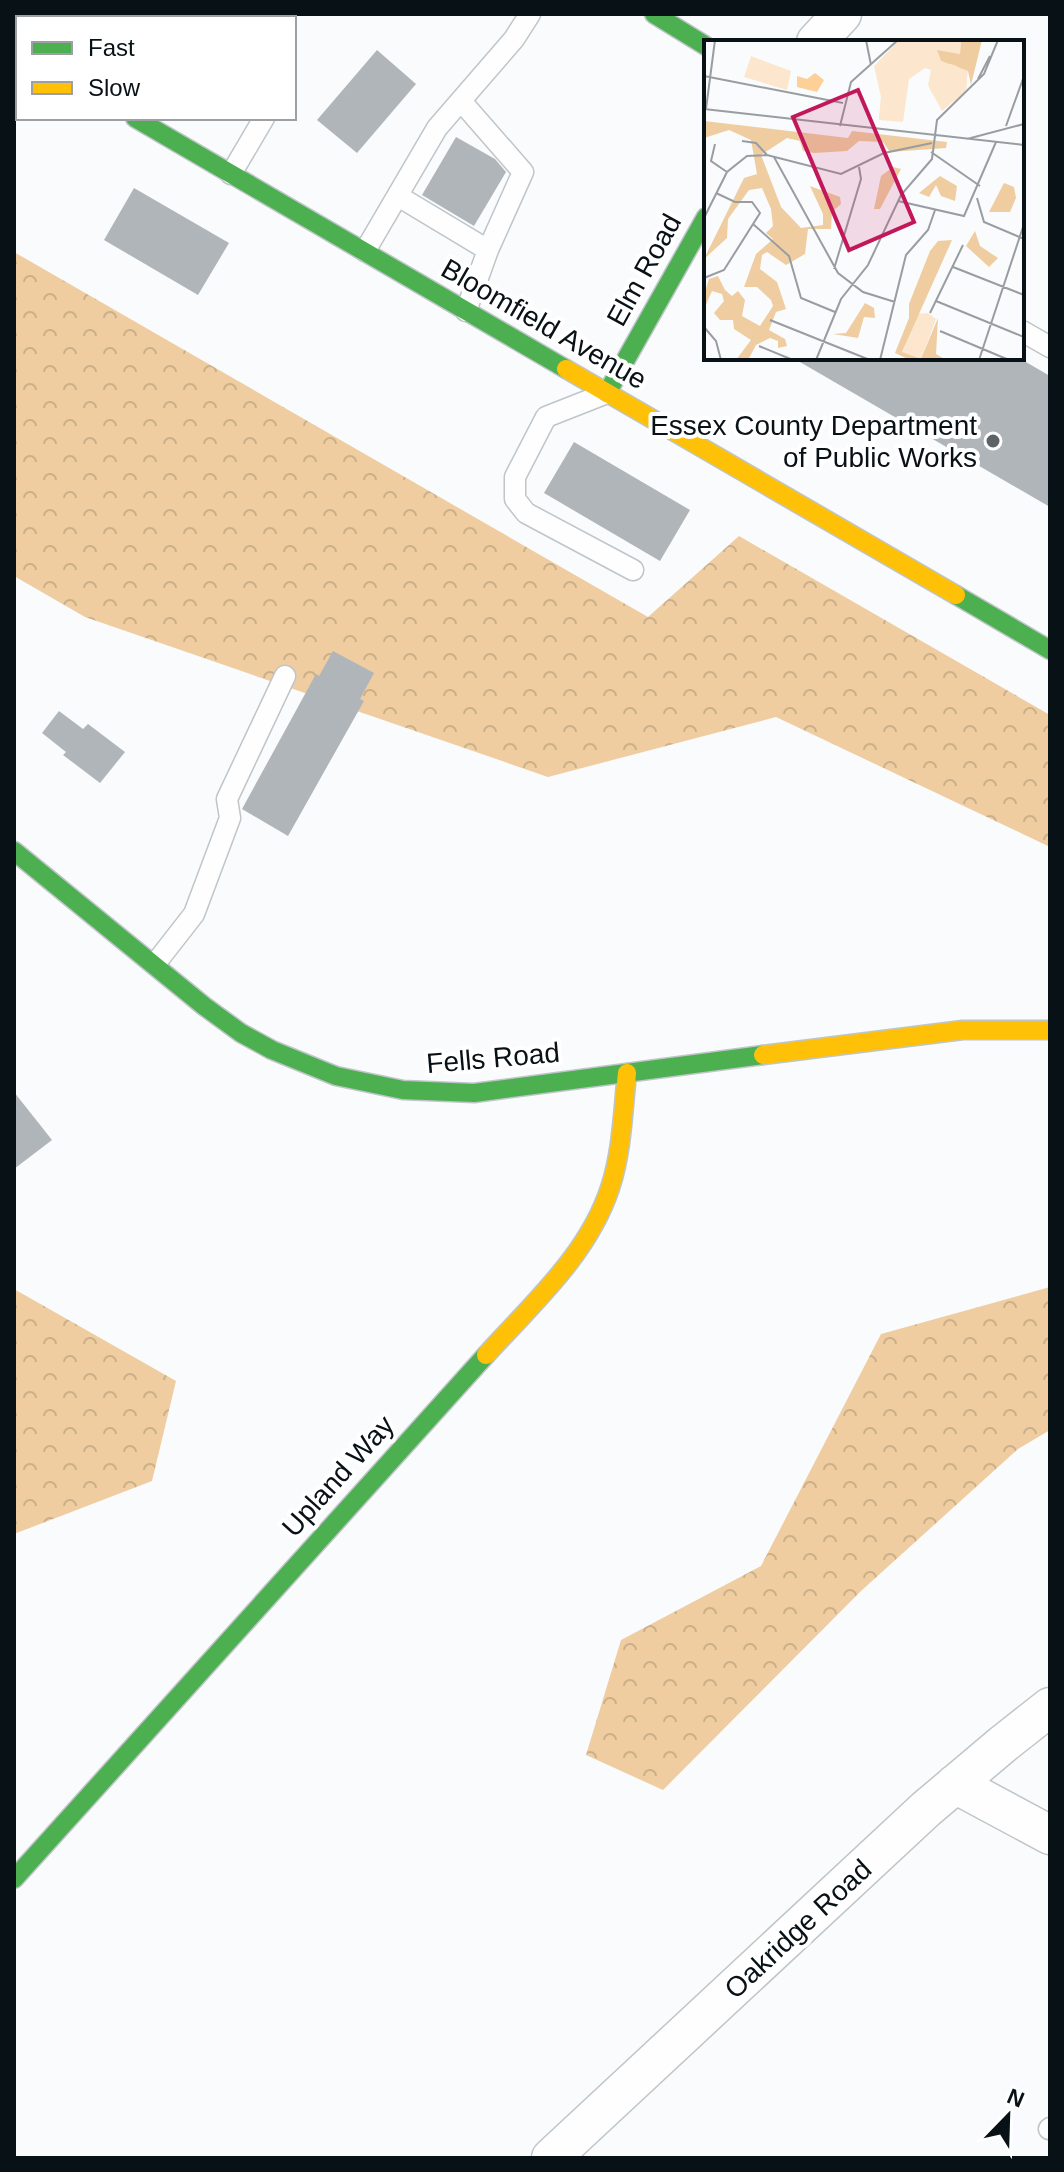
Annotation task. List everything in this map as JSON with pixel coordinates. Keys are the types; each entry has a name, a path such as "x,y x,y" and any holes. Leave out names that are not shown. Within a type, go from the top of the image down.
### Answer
{"street":[{"path":"654,14 704,45"},
{"path":"818,40 842,14"},
{"name":"Bloomfield Avenue","path":"138,120 1043,647"},
{"name":"Elm Road","path":"607,393 704,221"},
{"name":"Fells Road","path":"14,851 213,1013 269,1049 323,1073 369,1086 404,1092 474,1093 918,1034 963,1030 1050,1030"},
{"name":"Upland Way","path":"14,1879 577,1254 593,1230 617,1170 627,1073"},
{"name":"Oakridge Road","path":"551,2158 955,1784 1050,1707"},
{"path":"955,1784 1050,1835"}],"lane":[{"path":"365,251 437,128 514,39 530,14"},
{"path":"461,101 523,172 488,250 466,311"},
{"path":"231,174 263,120"},
{"path":"398,196 488,250"},
{"path":"1024,332 1050,347"},
{"path":"607,393 546,417 515,477 515,499 526,513 633,570"},
{"path":"1043,647 1050,620"},
{"path":"155,964 194,914 230,818 227,799 285,676"}],"green space":[{"path":"14,252 648,617 739,536 1050,715 1050,847 776,717 548,777 85,617 14,576"},
{"path":"1050,1287 1050,1430 1018,1449 861,1591 663,1790 586,1755 621,1640 761,1566 881,1334"},
{"path":"14,1289 176,1381 152,1481 14,1534"}],"building":[{"path":"377,50 416,84 357,153 317,120"},
{"path":"456,137 495,159 506,172 474,226 422,195"},
{"path":"134,188 229,243 198,295 104,240"},
{"name":"Essex County Department of Public Works","path":"796,360 1022,360 1050,376 1050,507"},
{"path":"574,442 690,510 660,561 544,493"},
{"path":"333,651 374,673 360,699 364,701 288,836 242,809 316,674 319,676"},
{"path":"59,711 83,729 88,724 125,752 100,783 63,755 66,752 42,733"},
{"path":"14,1092 52,1140 14,1169"}],"traffic: fast":[{"path":"654,14 704,45"},
{"path":"138,120 566,369"},
{"path":"607,393 704,221"},
{"path":"956,595 1050,650"},
{"path":"14,851 241,1033 272,1050 336,1076 403,1090 474,1093 763,1055"},
{"path":"14,1879 486,1355"}],"traffic: slow":[{"path":"566,369 956,595"},
{"path":"763,1055 963,1030 1050,1030"},
{"path":"486,1355 557,1278 588,1235 600,1212 617,1160 627,1073"}],"place":[{"name":"Essex County Department of Public Works","path":"993,441"}]}
